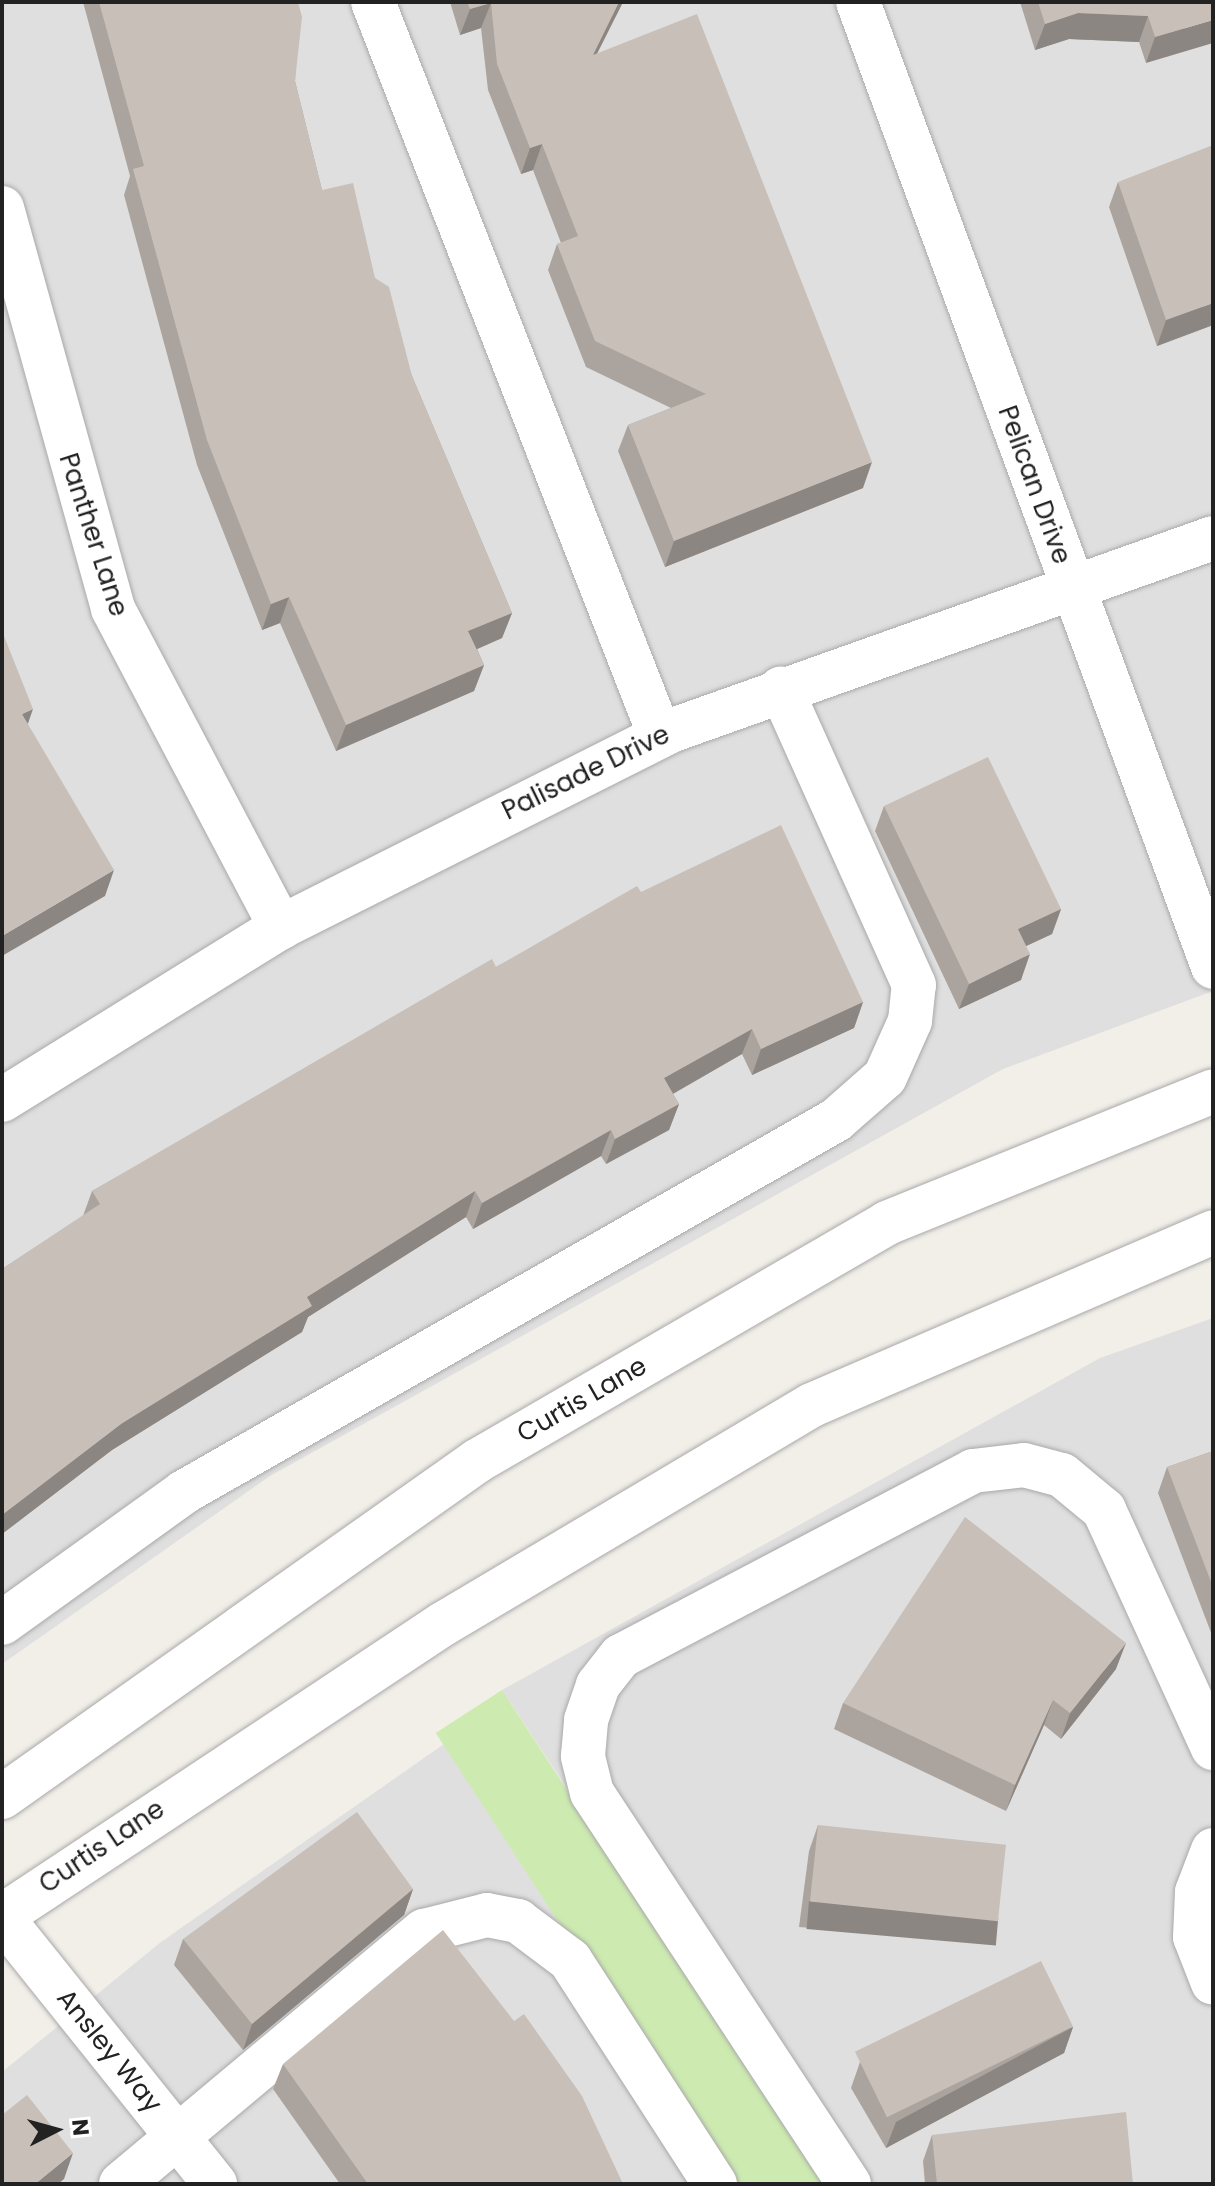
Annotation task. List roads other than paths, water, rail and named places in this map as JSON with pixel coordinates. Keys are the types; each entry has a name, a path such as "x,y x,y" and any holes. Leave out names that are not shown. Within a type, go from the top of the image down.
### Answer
{"street":[{"path":"373,2 660,736"},
{"name":"Pelican Drive","path":"858,2 1213,967"},
{"name":"Panther Lane","path":"2,208 113,609 281,927"},
{"name":"Palisade Drive","path":"2,1100 281,927 660,736 781,689 1213,538"},
{"path":"2,1623 184,1492 836,1120 885,1077 910,1021 914,985 781,689"},
{"name":"Curtis Lane","path":"2,1797 477,1461 887,1223 1213,1091"},
{"name":"Curtis Lane","path":"2,1917 443,1624 812,1405 1213,1232"},
{"path":"849,2184 592,1793 583,1756 586,1720 598,1685 621,1656 973,1471 1024,1465 1062,1475 1104,1510 1213,1748"},
{"path":"1208,1860 1195,1937 1213,1983"},
{"path":"121,2184 424,1931 487,1915 518,1921 570,1960 715,2184"},
{"name":"Ansley Way","path":"2,1917 215,2184"}]}
